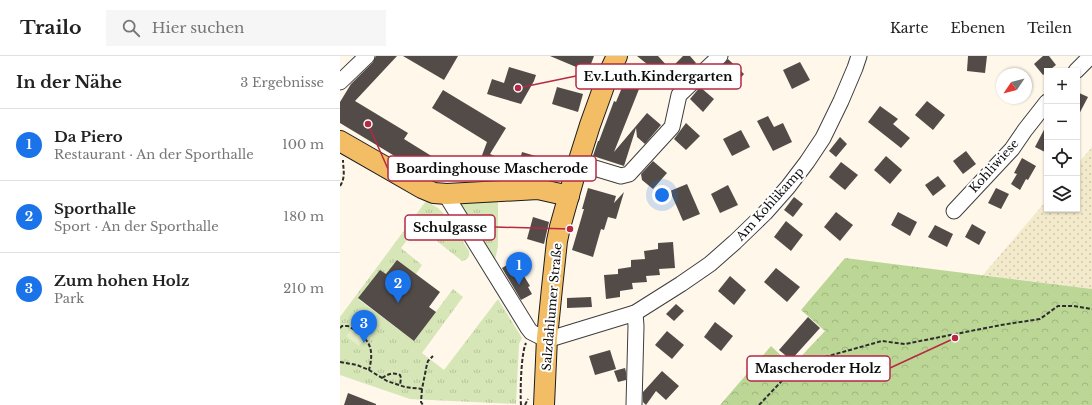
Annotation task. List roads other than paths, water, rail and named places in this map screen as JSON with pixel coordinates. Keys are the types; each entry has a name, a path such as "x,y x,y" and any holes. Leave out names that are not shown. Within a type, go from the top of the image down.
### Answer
{"main road":[{"name":"Salzdahlumer Straße","path":"544,405 539,335 552,288 557,241 578,163 608,75 617,56"},
{"path":"344,143 422,188 434,193 451,194 532,189 569,196"}],"street":[{"path":"340,82 366,56"},
{"path":"578,163 621,176 629,174 672,127 679,95 720,56"},
{"name":"Am Kohlikamp","path":"539,335 635,312 681,284 710,264 765,213 808,162 841,101 856,68 859,56"},
{"path":"1079,68 1091,56"},
{"name":"Kohliwiese","path":"954,211 1012,149 1045,104"},
{"path":"451,194 449,200 523,322 539,335"},
{"path":"634,405 635,312"}],"place":[{"name":"Ev.Luth.Kindergarten","path":"518,88"},
{"name":"Boardinghouse Mascherode","path":"368,124"},
{"name":"Schulgasse","path":"570,229"},
{"name":"Da Piero","path":"519,285"},
{"name":"Sporthalle","path":"398,303"},
{"name":"Mascheroder Holz","path":"955,338"},
{"name":"Zum hohen Holz","path":"364,343"}]}
